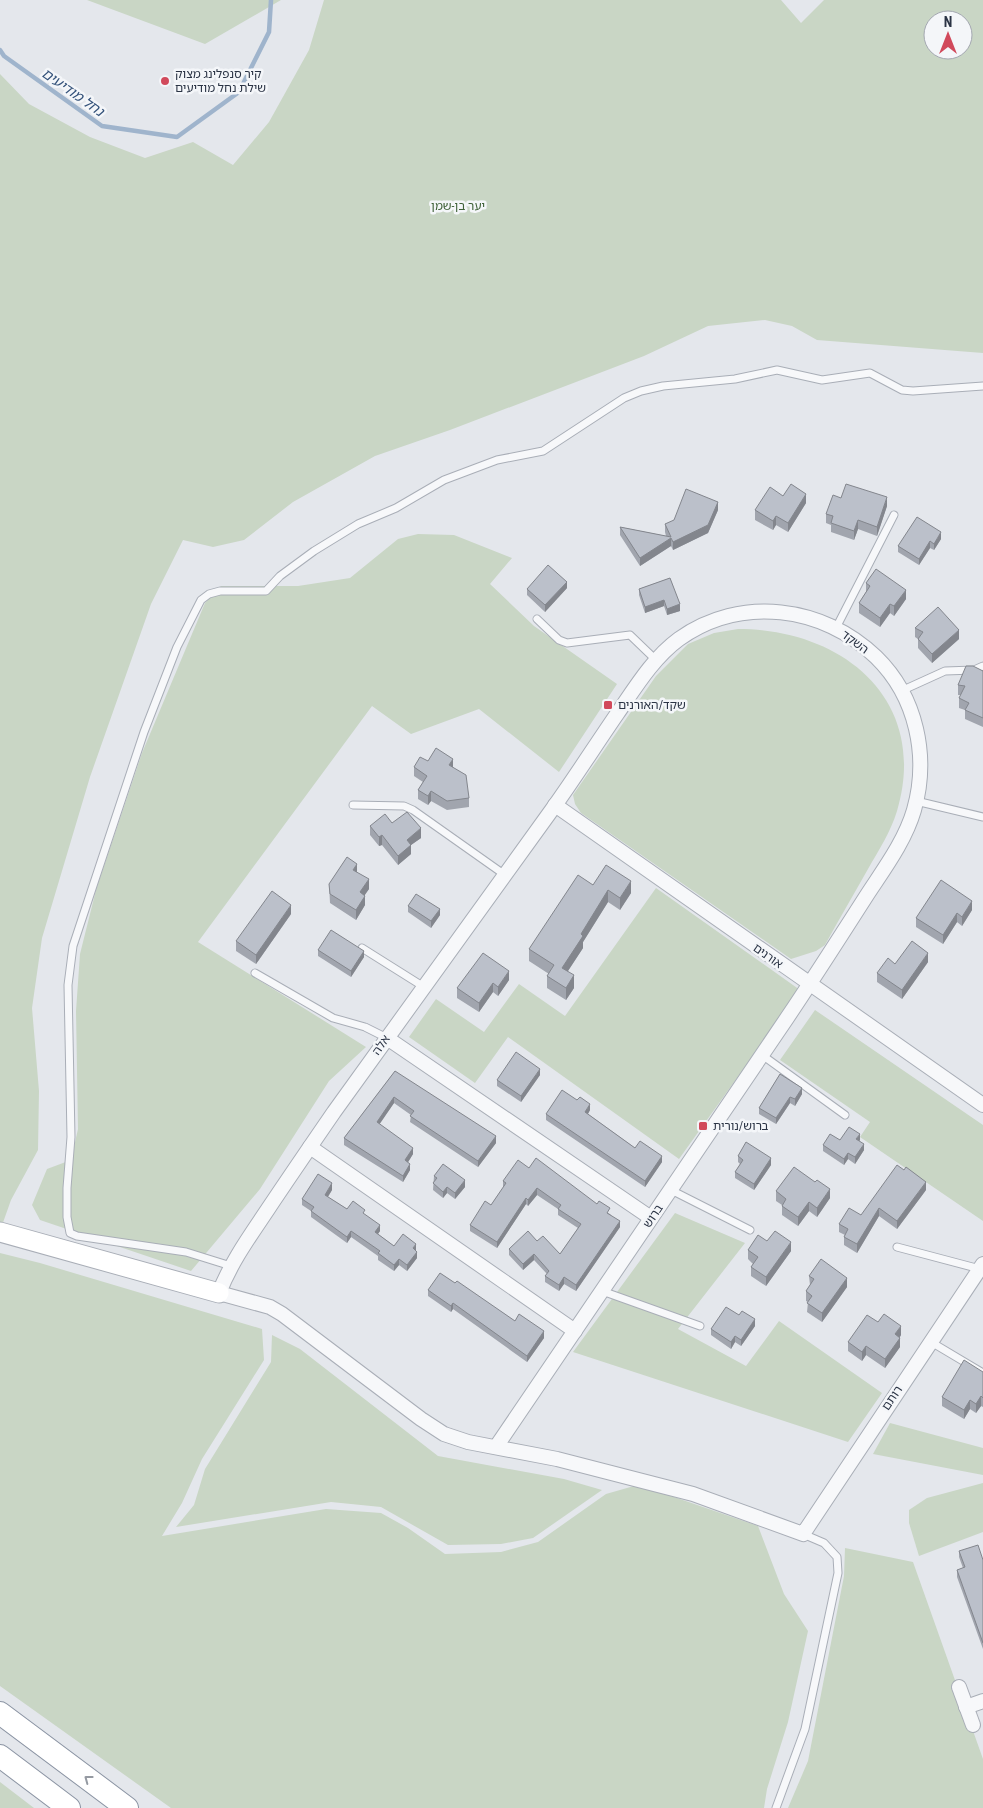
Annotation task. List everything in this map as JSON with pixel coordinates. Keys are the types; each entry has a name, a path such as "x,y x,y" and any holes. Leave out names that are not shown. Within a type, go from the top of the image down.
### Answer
{"highway":[{"path":"0,1713 127,1808"},
{"path":"0,1756 69,1808"}],"main road":[{"path":"0,1232 219,1293"}],"street":[{"name":"השקד","path":"555,806 644,674 678,640 713,621 740,614 766,611 791,613 815,618 856,640 880,661 900,691 919,735 922,759 913,814 902,841 809,985"},
{"name":"אלה","path":"219,1293 231,1266 310,1146 555,806"},
{"name":"אורנים","path":"555,806 983,1105"},
{"name":"ברוש","path":"496,1447 809,985"},
{"path":"386,1038 651,1218"},
{"path":"310,1146 575,1330"},
{"name":"רותם","path":"803,1534 981,1266"},
{"path":"219,1293 270,1307 282,1314 421,1420 444,1434 468,1442 602,1470 693,1494 803,1534"},
{"path":"958,1687 973,1725"},
{"path":"966,1707 983,1701"}],"lane":[{"path":"231,1266 186,1252 77,1236 70,1233 66,1218 66,1188 71,1137 68,985 73,946 144,732 177,647 200,600 209,594 220,591 266,591 280,576 314,550 358,524 396,508 444,480 497,460 543,450 624,398 641,391 663,386 735,379 777,370 822,380 870,373 902,390 913,391 983,386"},
{"path":"836,628 894,515"},
{"path":"537,619 559,640 567,642 630,635 657,661"},
{"path":"900,691 945,671 974,670 983,666"},
{"path":"916,801 983,817"},
{"path":"353,805 404,806 413,810 504,875"},
{"path":"362,948 424,987"},
{"path":"256,973 333,1018 365,1026 386,1038"},
{"path":"762,1055 845,1115"},
{"path":"671,1190 750,1230"},
{"path":"896,1247 981,1266"},
{"path":"602,1291 700,1326"},
{"path":"931,1342 983,1373"},
{"path":"776,1808 805,1729 838,1573 837,1557 824,1543 803,1534"}],"green space":[{"path":"87,0 281,0 205,44"},
{"name":"יער בן-שמן","path":"324,0 781,0 801,23 824,0 983,0 983,353 817,340 792,326 765,320 708,326 644,356 450,430 375,456 293,502 244,540 213,547 183,540 151,604 90,777 42,938 32,1008 39,1091 38,1150 11,1200 0,1231 0,74 29,104 90,137 145,158 193,142 233,165 269,122 309,50"},
{"path":"418,534 454,535 512,558 490,584 534,626 617,684 559,772 479,709 411,734 372,706 198,942 366,1047 329,1081 260,1189 191,1271 40,1220 32,1205 47,1169 71,1160 78,1129 76,1011 80,954 96,890 142,753 205,603 221,586 298,586 350,578 398,539"},
{"path":"738,629 776,632 811,642 843,657 869,678 889,704 901,735 904,771 897,811 888,833 825,945 816,951 791,959 581,813 575,804 573,795 656,676 688,644 714,633"},
{"path":"656,888 800,990 679,1159 508,1037 475,1083 409,1037 436,999 484,1032 519,984 565,1016"},
{"path":"815,1010 983,1125 983,1221 860,1137 870,1122 780,1060"},
{"path":"675,1213 745,1243 678,1329 746,1366 779,1321 882,1393 848,1442 573,1352"},
{"path":"0,1253 40,1263 262,1329 264,1360 202,1459 182,1503 162,1536 326,1509 381,1513 408,1528 445,1554 501,1552 538,1542 606,1494 634,1486 651,1489 758,1526 784,1594 808,1631 788,1722 767,1789 764,1808 171,1808 0,1686"},
{"path":"272,1335 300,1349 438,1456 564,1479 602,1490 533,1538 501,1544 448,1545 381,1507 331,1502 176,1527 194,1505 205,1469 271,1362"},
{"path":"890,1423 983,1448 983,1475 873,1454"},
{"path":"983,1483 983,1532 919,1556 909,1523 909,1510 927,1498"},
{"path":"845,1548 913,1562 983,1759 983,1808 788,1808 808,1761 844,1576"},
{"path":"0,1782 34,1808 0,1808"}],"building":[{"path":"791,484 806,494 788,523 776,516 773,521 755,510 770,487 783,496"},
{"path":"846,484 887,497 877,527 858,520 854,531 831,523 833,516 826,514 833,495 841,498"},
{"path":"686,489 718,502 708,525 673,542 671,538 640,558 620,527 671,537 665,524 674,520"},
{"path":"917,517 941,532 934,544 930,541 919,559 898,546"},
{"path":"548,565 567,582 545,605 527,589"},
{"path":"876,569 906,590 894,606 890,604 880,618 859,603 870,586 866,583"},
{"path":"670,578 680,604 667,609 664,600 645,607 639,589"},
{"path":"938,607 959,630 932,654 918,639 923,632 915,628"},
{"path":"966,666 973,666 983,671 983,718 965,710 969,703 959,698 965,686 958,685"},
{"path":"436,748 453,759 449,765 466,775 469,798 447,801 431,791 428,796 418,790 427,776 414,767 420,757 428,761"},
{"path":"407,812 421,828 407,840 411,845 398,856 382,835 379,837 370,826 385,814 392,823"},
{"path":"347,857 357,864 353,870 369,879 360,892 365,896 356,910 330,894 329,884"},
{"path":"606,865 631,881 620,898 608,890 581,934 583,936 562,968 574,975 566,988 547,976 554,965 529,949 578,875 593,885"},
{"path":"941,880 972,901 962,917 957,913 943,935 916,918"},
{"path":"272,891 291,905 256,955 236,941"},
{"path":"416,894 440,909 431,921 408,906"},
{"path":"331,930 364,951 351,971 318,950"},
{"path":"912,941 928,953 902,990 877,973 888,958 895,964"},
{"path":"483,953 509,971 498,987 493,983 479,1003 457,988"},
{"path":"516,1052 540,1069 521,1096 497,1080"},
{"path":"395,1071 496,1136 478,1161 410,1116 414,1111 394,1097 377,1122 413,1148 405,1160 410,1164 403,1176 344,1138"},
{"path":"780,1074 802,1088 795,1099 790,1097 776,1118 759,1108"},
{"path":"562,1090 577,1100 580,1097 590,1104 585,1112 635,1148 640,1141 662,1156 645,1181 546,1114"},
{"path":"849,1127 860,1134 856,1139 864,1144 855,1157 848,1153 844,1159 823,1145 830,1134 840,1140"},
{"path":"746,1142 771,1158 754,1184 735,1172 743,1160 738,1156"},
{"path":"536,1158 597,1204 599,1201 610,1208 607,1213 620,1221 576,1285 564,1277 559,1285 545,1276 549,1271 534,1254 523,1264 509,1249 528,1231 537,1241 543,1236 560,1254 581,1224 558,1209 561,1205 537,1188 528,1200 526,1198 497,1242 470,1225 485,1201 491,1205 506,1183 503,1181 518,1160 529,1168"},
{"path":"443,1164 465,1180 455,1193 447,1187 443,1192 433,1183 437,1178 434,1176"},
{"path":"897,1165 904,1170 906,1167 926,1182 897,1221 879,1208 857,1244 844,1237 848,1229 839,1224 849,1208 861,1215"},
{"path":"794,1167 815,1182 817,1180 830,1189 817,1208 809,1202 798,1217 782,1206 786,1199 776,1191"},
{"path":"318,1174 332,1183 325,1195 347,1209 353,1201 365,1210 363,1213 380,1225 375,1232 394,1246 403,1234 416,1244 413,1248 417,1252 407,1265 399,1259 394,1265 378,1253 380,1251 351,1231 347,1237 311,1211 314,1207 302,1199"},
{"path":"775,1231 791,1242 766,1277 751,1267 758,1257 748,1250 758,1235 767,1241"},
{"path":"821,1259 847,1278 822,1313 807,1303 812,1296 806,1291 814,1279 809,1276"},
{"path":"440,1273 455,1283 457,1281 515,1321 519,1314 544,1331 527,1356 453,1303 451,1306 428,1290"},
{"path":"726,1307 739,1315 742,1311 755,1319 741,1340 735,1336 731,1342 711,1329"},
{"path":"884,1314 901,1326 895,1334 900,1338 885,1359 866,1346 862,1352 848,1342 867,1315 878,1322"},
{"path":"964,1360 983,1372 983,1398 981,1396 976,1404 970,1400 964,1410 942,1397"},
{"path":"978,1545 983,1560 983,1643 957,1570 965,1567 959,1551"}],"waterway":[{"name":"נחל מודיעים","path":"0,50 4,56 102,126 177,137 239,92 269,32 271,0"}],"place":[{"name":"קיר סנפלינג מצוק שילת נחל מודיעים","path":"165,81"},
{"name":"שקד/האורנים","path":"608,705"},
{"name":"ברוש/נורית","path":"703,1126"}]}
